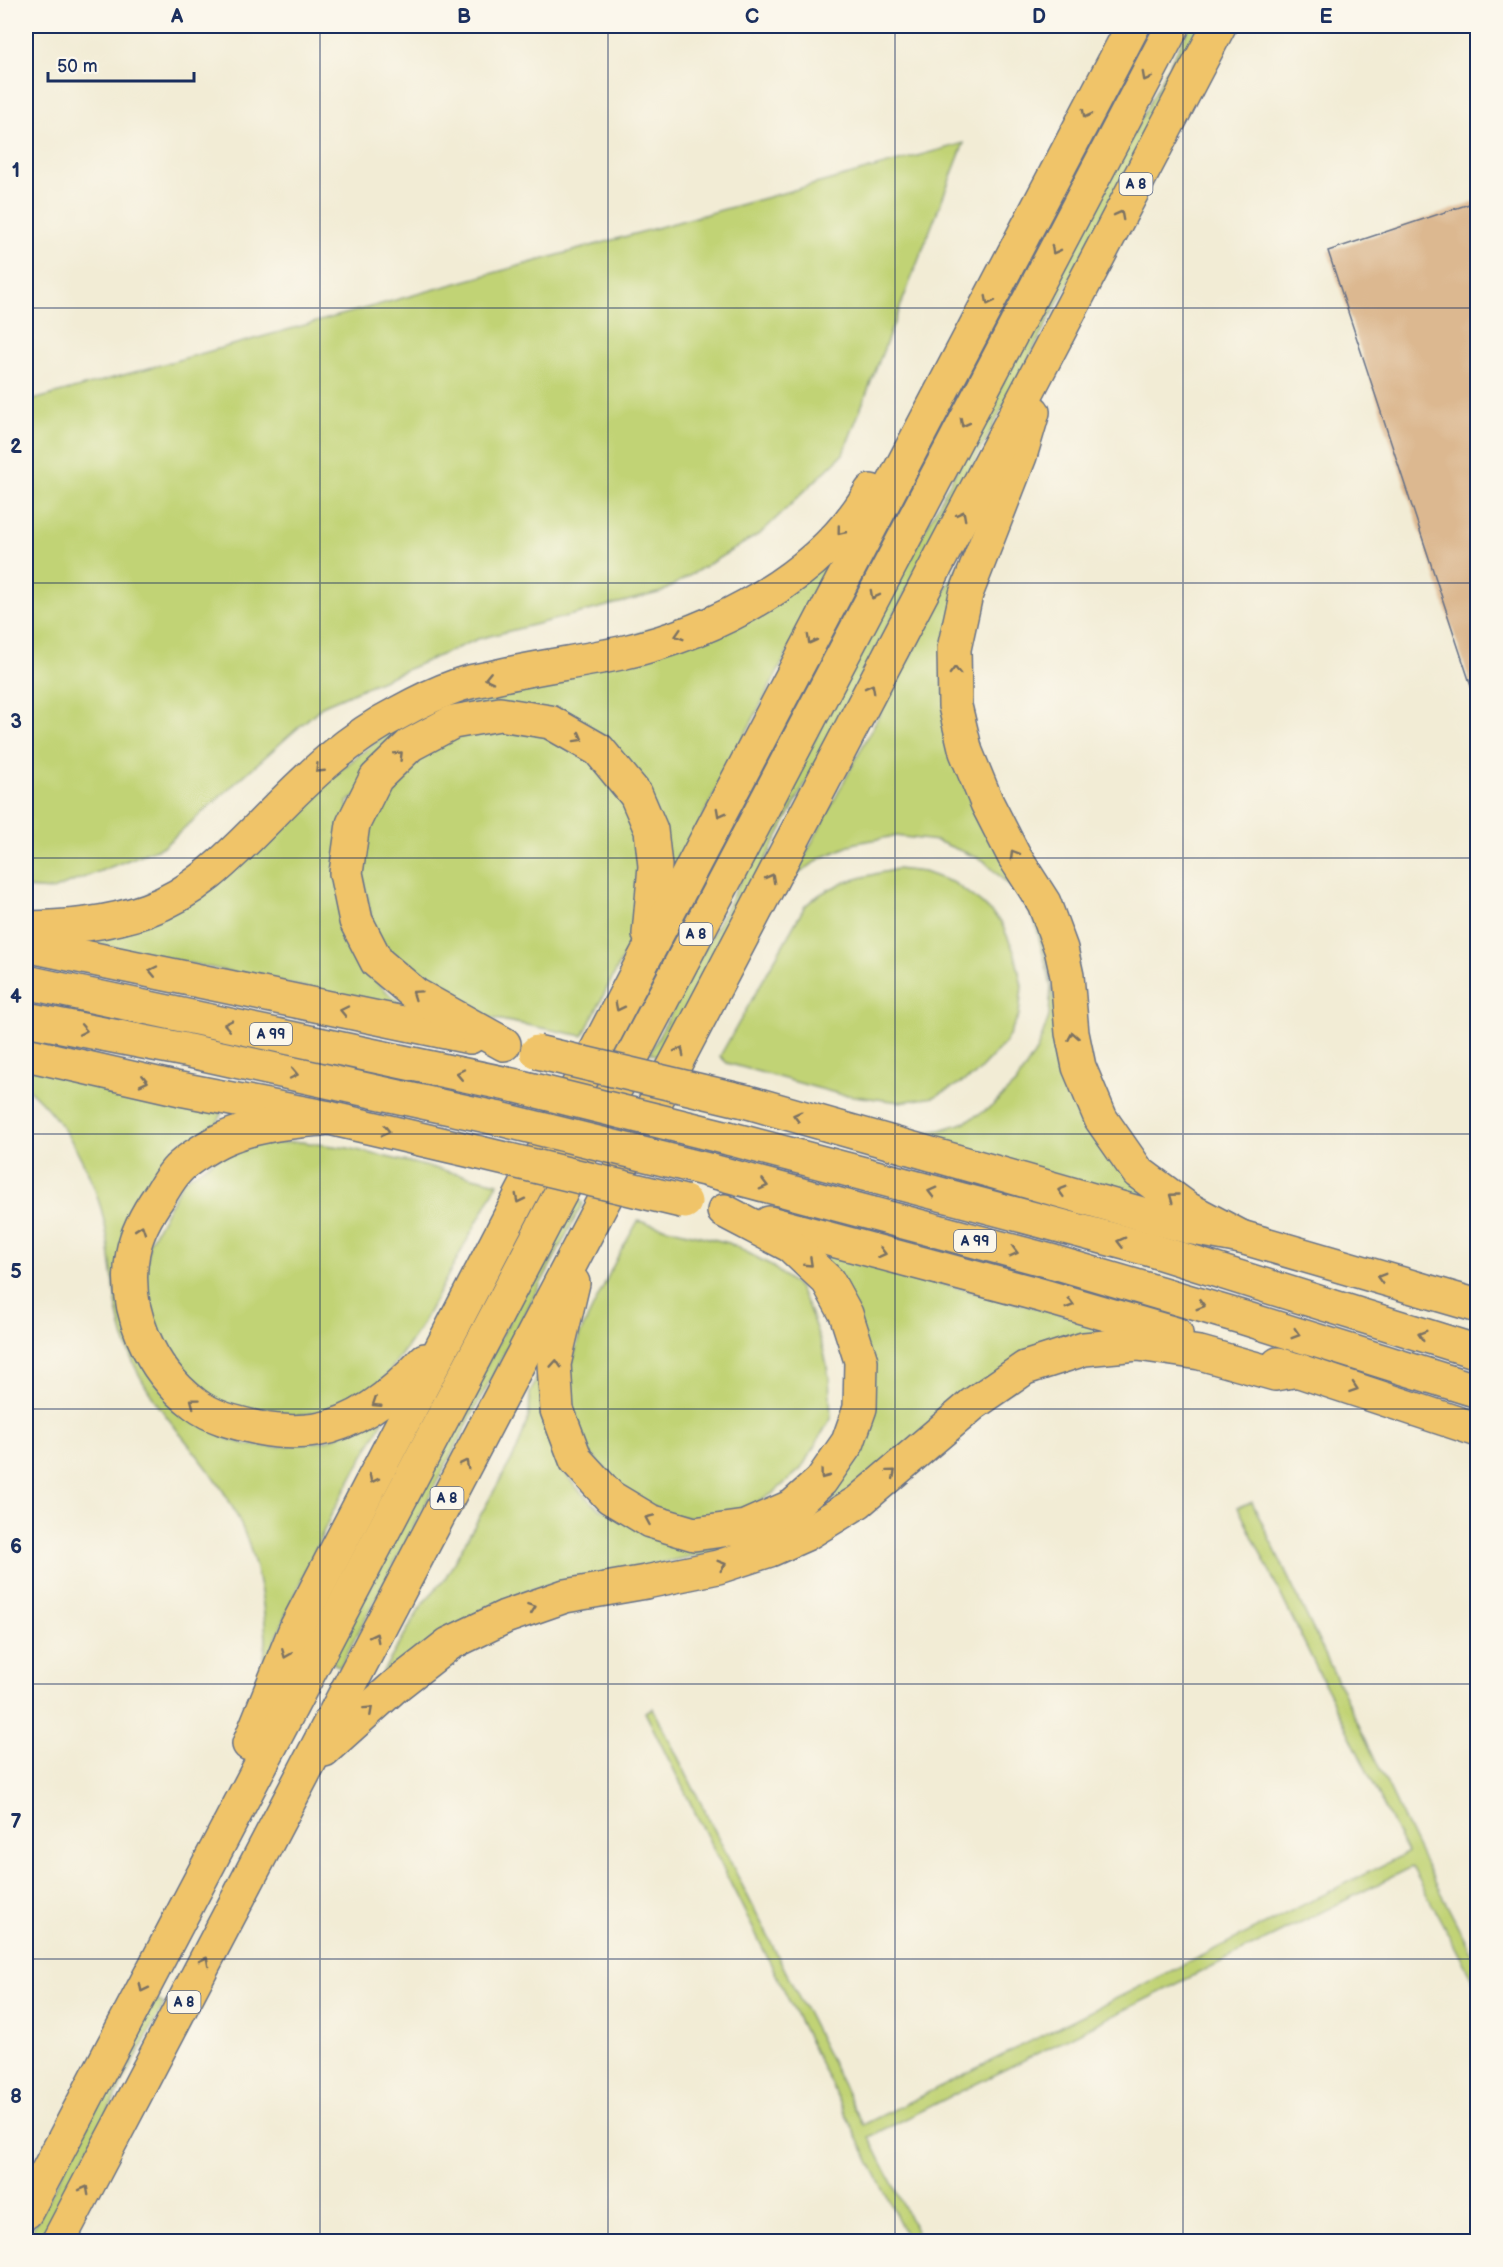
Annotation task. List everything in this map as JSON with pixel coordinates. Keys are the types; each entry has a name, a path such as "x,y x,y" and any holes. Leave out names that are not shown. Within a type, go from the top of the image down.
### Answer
{"highway":[{"path":"218,1843 247,1750 297,1628 646,955 1133,26"},
{"name":"A 8","path":"26,2212 1173,26"},
{"name":"A 8","path":"58,2241 1219,26"},
{"path":"1054,342 1020,456 966,594 954,648 955,706 966,752 987,803 1014,856 1044,903 1061,949 1067,976 1071,1033 1079,1066 1101,1119 1138,1172 1188,1209 1241,1237"},
{"path":"26,928 93,925 148,910 184,892 225,862 272,813 338,751 396,714 457,685 535,667 622,653 701,628 773,591 828,547 864,502 894,451 917,440"},
{"path":"504,1044 416,995 378,962 356,921 346,873 352,824 376,778 410,745 453,722 500,714 550,722 599,750 636,795 651,830 655,866 646,955"},
{"path":"26,945 504,1044 748,1102 1176,1224 1241,1237 1478,1306"},
{"name":"A 99","path":"26,982 517,1086 728,1138 1148,1249 1478,1352"},
{"name":"A 99","path":"26,1019 185,1050 500,1119 708,1170 1054,1262 1478,1390"},
{"path":"26,1054 180,1089 329,1118 724,1211 1040,1295 1299,1370 1478,1430"},
{"path":"329,1118 266,1125 222,1139 178,1168 146,1215 133,1252 131,1284 137,1324 153,1359 173,1384 196,1406 230,1422 284,1433 318,1430 348,1420 378,1402 406,1381 449,1334"},
{"path":"585,1233 554,1364 557,1410 576,1460 610,1497 650,1521 694,1534 745,1527 793,1506 821,1481 848,1442 860,1408 861,1361 846,1314 828,1281 791,1246 724,1211"},
{"path":"309,1763 394,1688 449,1644 506,1617 565,1596 718,1567 770,1550 806,1534 858,1502 973,1404 1024,1368 1084,1349 1138,1344 1200,1353 1275,1374 1299,1370"}],"green space":[{"path":"1190,26 1203,26 662,1057 650,1053"},
{"path":"964,143 843,454 761,533 662,592 478,639 324,705 164,846 52,890 26,888 26,402"},
{"path":"978,528 946,685 1040,923 1064,1048 1174,1213 912,1134 940,1130 963,1123 990,1108 1016,1083 1037,1050 1049,1017 1051,986 1036,925 1020,896 983,860 937,841 895,836 856,843 821,858 793,878"},
{"path":"835,561 669,882 654,806 507,704 347,802 372,977 390,995 412,1010 74,939 293,807 390,731 475,694"},
{"path":"497,725 539,729 604,765 642,837 642,908 632,939 583,1036 480,1016 439,1000 376,940 358,855 379,792 428,747"},
{"path":"897,869 924,872 954,883 981,903 1001,922 1015,954 1022,986 1019,1015 1005,1043 974,1076 934,1097 900,1102 839,1094 727,1063 720,1056 805,906 836,886"},
{"path":"26,1067 219,1108 221,1115 217,1123 202,1134 117,1280 205,1427 228,1439 249,1445 275,1447 325,1441 378,1419 383,1421 331,1515 286,1614 264,1670 266,1639 263,1607 258,1576 244,1531 212,1475 153,1398 140,1377 120,1324 106,1230 95,1190 67,1134 41,1101 26,1087"},
{"path":"301,1142 348,1148 498,1183 419,1329 385,1378 367,1391 327,1411 278,1419 225,1406 199,1391 159,1343 145,1288 149,1243 183,1181 226,1152 260,1144"},
{"path":"574,1198 583,1203 340,1667 331,1662"},
{"path":"638,1221 729,1243 769,1264 798,1287 808,1306 824,1352 829,1377 831,1418 801,1469 772,1494 742,1510 709,1520 668,1515 637,1503 588,1451 574,1417 569,1376 579,1336 618,1256"},
{"path":"808,1249 1110,1327 848,1494 742,1546 530,1590 482,1610 387,1677 382,1673 424,1602 444,1580 517,1450 529,1416 530,1393 541,1368 552,1435 560,1464 575,1486 601,1510 764,1533 868,1404"},
{"path":"1252,1502 1422,1857 1477,1963 1477,1988 1412,1867 869,2137 921,2241 909,2241 645,1712 653,1708 863,2125 1407,1853 1238,1507"},
{"path":"154,1998 164,2004 40,2241 26,2242"}],"building":[{"path":"1478,201 1478,694 1474,695 1328,251"}]}
